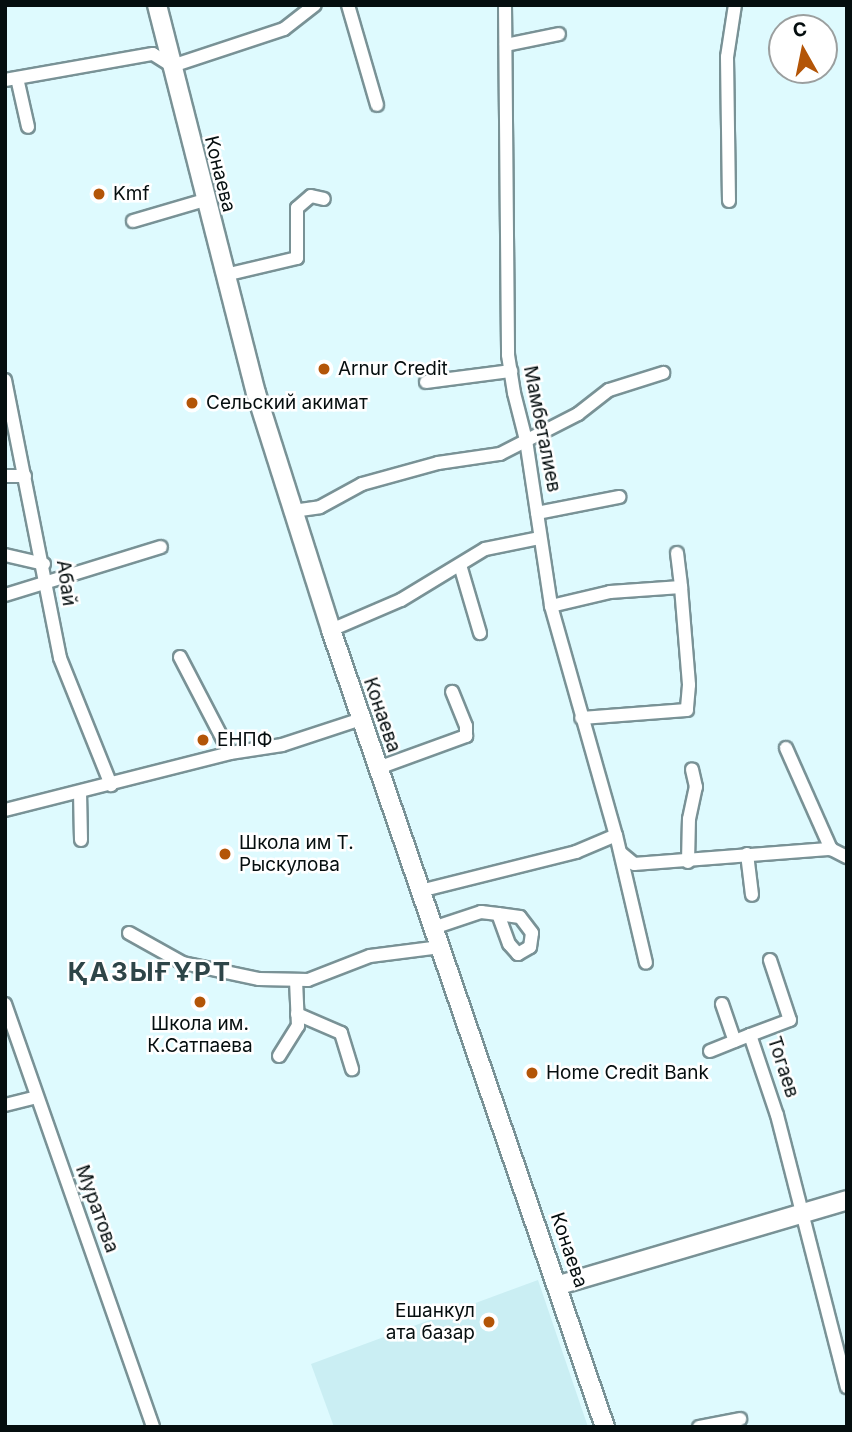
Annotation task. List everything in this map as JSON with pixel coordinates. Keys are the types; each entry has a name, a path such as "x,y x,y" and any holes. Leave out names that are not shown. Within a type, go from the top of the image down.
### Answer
{"main road":[{"name":"Конаева","path":"157,5 225,275 293,511 361,719 559,1285 605,1427"},
{"path":"559,1285 847,1200"}],"street":[{"path":"28,127 11,79 153,54 173,66 284,29 314,5"},
{"path":"348,5 377,105"},
{"name":"Мамбеталиев","path":"505,5 511,371 526,440 551,606 580,718 615,835 646,962"},
{"path":"729,201 727,57 735,5"},
{"path":"506,44 559,34"},
{"path":"225,275 298,258 297,208 311,196 324,199"},
{"path":"134,220 205,200"},
{"path":"426,382 511,371"},
{"path":"293,511 320,507 362,484 438,463 500,454 578,414 609,390 663,373"},
{"name":"Абай","path":"5,380 44,564 44,583 60,658 111,785"},
{"path":"5,476 25,476"},
{"path":"537,513 619,497"},
{"path":"331,630 401,600 485,549 539,538"},
{"path":"5,595 161,547"},
{"path":"580,718 687,710 677,553"},
{"path":"5,555 44,564"},
{"path":"460,565 480,633"},
{"path":"551,606 610,592 681,587"},
{"path":"180,657 230,752"},
{"path":"378,768 466,736 467,726 452,692"},
{"path":"5,810 111,785 230,752 282,745 361,719"},
{"path":"786,748 831,849"},
{"path":"688,862 689,819 696,787 692,769"},
{"path":"80,792 81,840"},
{"path":"420,891 576,852 615,835"},
{"path":"618,850 634,864 688,862 747,854 831,849 847,857"},
{"path":"747,854 752,895"},
{"path":"433,928 481,912 498,914"},
{"path":"129,933 183,963 259,979 296,981 370,956 440,947"},
{"name":"Тогаев","path":"770,960 790,1020 750,1035 777,1115 847,1387"},
{"path":"279,1056 298,1027 296,981"},
{"name":"Муратова","path":"5,1004 153,1427"},
{"path":"722,1004 735,1041"},
{"path":"298,1014 341,1033 352,1069"},
{"path":"710,1051 750,1035"},
{"path":"5,1105 36,1097"},
{"path":"699,1427 740,1419"}],"shaded area":[{"name":"Ешанкул ата базар","path":"538,1280 588,1427 334,1427 311,1364"}],"place":[{"name":"Kmf","path":"99,194"},
{"name":"Arnur Credit","path":"324,369"},
{"name":"Сельский акимат","path":"192,403"},
{"name":"ЕНПФ","path":"203,740"},
{"name":"Школа им Т. Рыскулова","path":"225,854"},
{"name":"Школа им. К.Сатпаева","path":"200,1002"},
{"name":"Home Credit Bank","path":"532,1073"},
{"name":"Ешанкул ата базар","path":"489,1322"}],"district":[{"name":"ҚАЗЫҒҰРТ","path":"150,972"}]}
